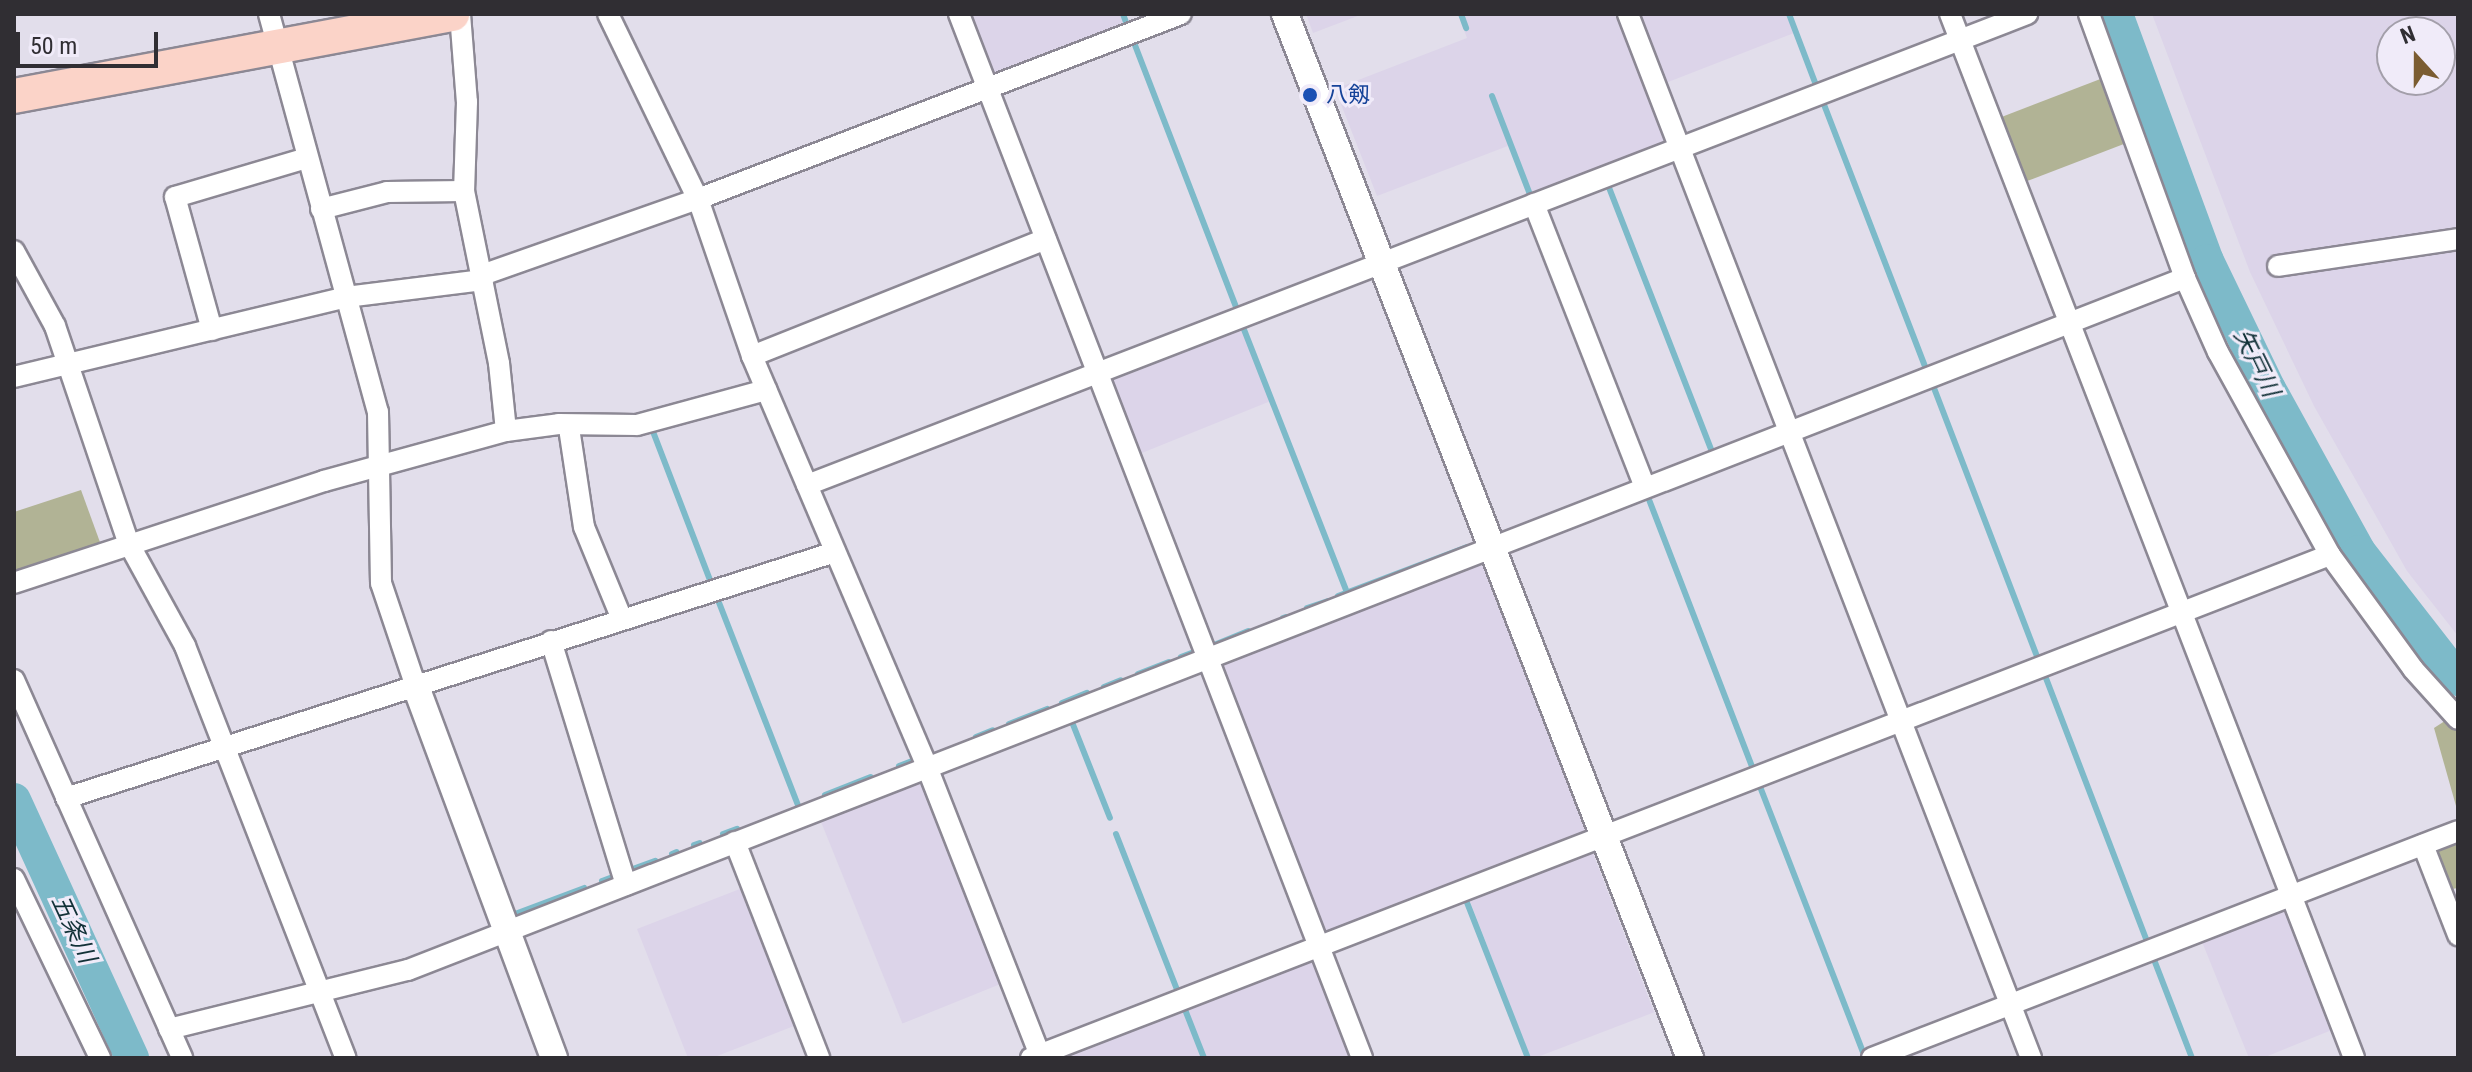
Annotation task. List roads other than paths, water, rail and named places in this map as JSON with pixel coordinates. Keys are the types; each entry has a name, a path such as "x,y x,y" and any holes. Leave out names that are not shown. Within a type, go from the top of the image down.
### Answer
{"highway":[{"path":"14,96 277,51 452,14"}],"street":[{"path":"269,14 378,412 381,583 415,684 554,1058"},
{"path":"460,14 467,102 464,191 482,278 506,431"},
{"path":"608,14 698,199 752,356 927,767 1037,1057 2330,555"},
{"path":"959,14 1362,1058"},
{"path":"14,377 346,297 482,278 698,199 1181,14"},
{"path":"1285,14 1690,1058"},
{"path":"1628,14 2031,1058"},
{"path":"1950,14 2354,1058"},
{"path":"807,485 2027,14"},
{"path":"2089,14 2185,278 2218,352 2330,555 2413,669 2458,719"},
{"path":"212,330 175,197 307,158"},
{"path":"321,209 387,192 464,191"},
{"path":"1534,204 1645,487"},
{"path":"752,356 1046,239"},
{"path":"2278,266 2458,239"},
{"path":"14,251 55,326 129,544 185,646 346,1058"},
{"path":"169,1029 408,970 1788,430 2185,278"},
{"path":"14,583 324,481 381,468 506,431 559,424 569,428 637,425 766,390"},
{"path":"569,428 584,527 622,619"},
{"path":"66,798 835,552"},
{"path":"551,641 626,885"},
{"path":"14,680 182,1058"},
{"path":"1872,1058 2458,831"},
{"path":"735,842 819,1058"},
{"path":"2423,845 2458,935"},
{"path":"14,879 20,907 100,1058"}],"waterway":[{"path":"1123,14 1127,25"},
{"path":"1461,14 1466,28"},
{"path":"1789,14 1816,85"},
{"name":"矢戸川","path":"2116,14 2207,261 2269,389 2359,552 2458,679"},
{"path":"1133,40 1237,310"},
{"path":"1492,96 1531,197 1535,195"},
{"path":"1823,102 1926,369"},
{"path":"1608,185 1712,452"},
{"path":"1243,327 1347,593"},
{"path":"1934,388 2038,659"},
{"path":"652,429 712,585"},
{"path":"1648,497 1753,769"},
{"path":"1338,596 1467,547"},
{"path":"718,600 798,805"},
{"path":"1307,608 1328,601"},
{"path":"1214,645 1248,631"},
{"path":"1181,657 1194,652"},
{"path":"1138,674 1169,662"},
{"path":"2044,673 2148,944"},
{"path":"1104,687 1121,680"},
{"path":"1062,703 1087,693"},
{"path":"1009,724 1047,709"},
{"path":"1072,722 1110,818"},
{"path":"976,737 993,730"},
{"path":"899,766 912,761"},
{"path":"825,795 871,777"},
{"path":"1759,784 1863,1052"},
{"name":"五条川","path":"14,800 132,1058"},
{"path":"723,834 737,829"},
{"path":"1116,834 1178,992"},
{"path":"694,845 700,843"},
{"path":"672,854 677,852"},
{"path":"630,870 655,861"},
{"path":"602,881 613,877"},
{"path":"515,914 584,888"},
{"path":"1466,900 1528,1058"},
{"path":"2153,957 2192,1058"},
{"path":"1184,1007 1204,1058"}],"place":[{"name":"八剱","path":"1310,95"}]}
